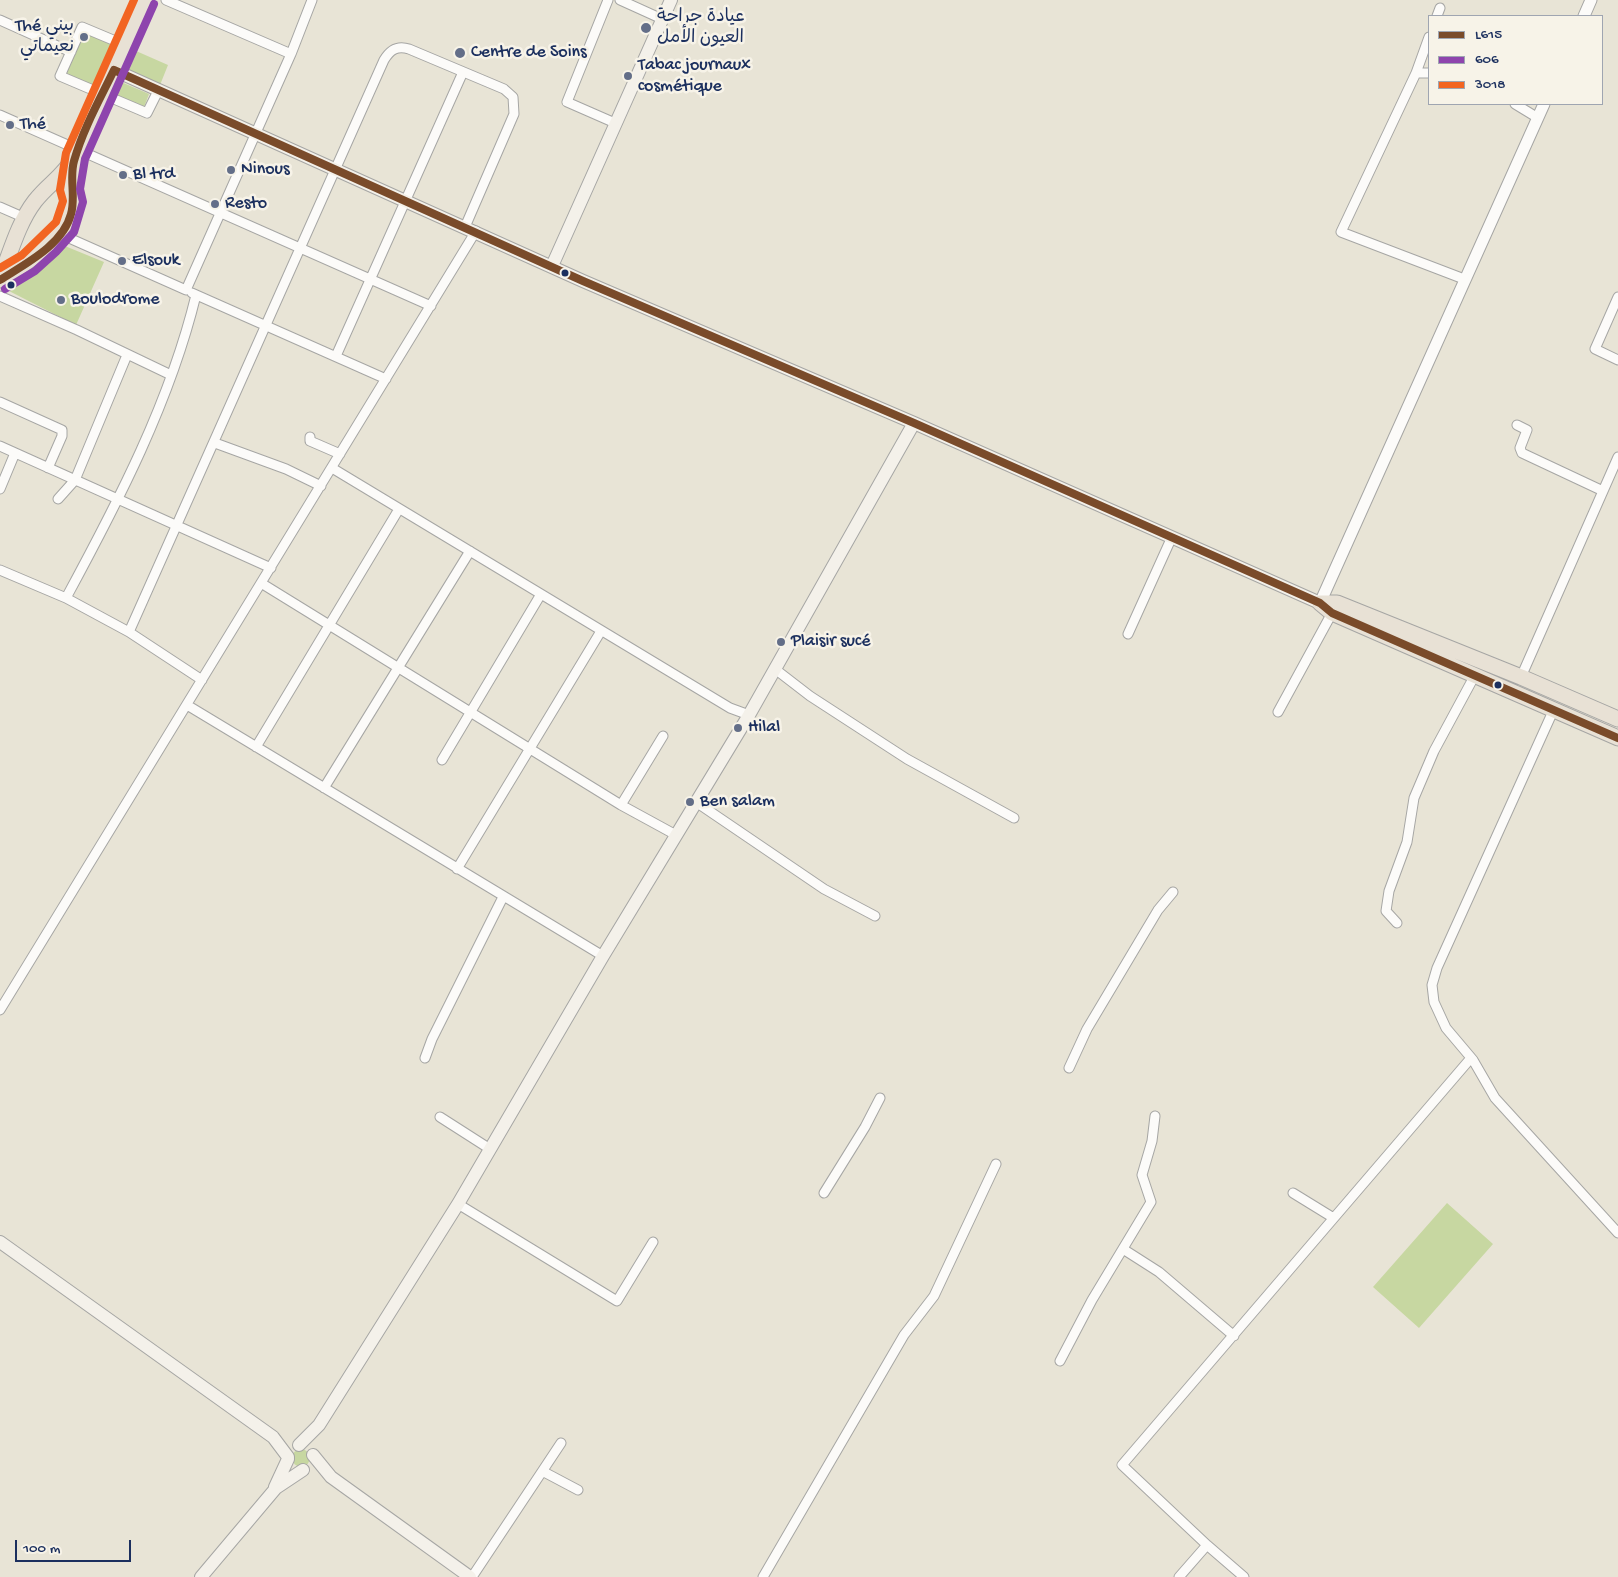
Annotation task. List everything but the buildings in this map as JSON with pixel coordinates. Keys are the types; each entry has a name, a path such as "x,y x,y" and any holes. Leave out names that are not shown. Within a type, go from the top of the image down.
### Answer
{"main road":[{"path":"0,280 12,248 33,203 65,173 77,153 145,0"},
{"path":"552,266 671,0"},
{"path":"114,70 552,266 914,423 1320,603 1332,613 1618,738"},
{"path":"0,280 28,262 60,234 70,215 73,201 70,190 77,153"},
{"path":"55,183 63,184 70,190"},
{"path":"12,248 18,257 28,262"},
{"path":"201,1577 271,1494 311,1466 313,1440 319,1425 458,1204 603,956 749,715 914,423"},
{"path":"1320,603 1337,603 1521,676 1618,719"},
{"path":"0,1242 273,1437 307,1447 331,1478 468,1576"},
{"path":"271,1494 291,1450 299,1445 319,1425"},
{"path":"273,1437 293,1468 331,1478"}],"street":[{"path":"166,0 291,54"},
{"path":"186,290 291,54 312,0"},
{"path":"608,0 567,102 615,122"},
{"path":"620,0 662,19"},
{"path":"1584,15 1591,0"},
{"path":"0,20 71,52"},
{"path":"125,45 82,27 60,76 147,113 158,91"},
{"path":"1428,40 1416,73 1341,232 1464,279"},
{"path":"0,1010 431,306 470,229 515,107 513,97 504,90 409,49 398,47 392,50 384,60 178,526 129,632"},
{"path":"336,356 463,72"},
{"path":"1416,73 1428,73"},
{"path":"1517,105 1538,118"},
{"path":"1320,603 1544,105"},
{"path":"0,115 77,153 222,212 431,306"},
{"path":"0,207 25,218"},
{"path":"60,234 386,379"},
{"path":"66,598 144,445 171,374 196,295"},
{"path":"0,296 171,374"},
{"path":"1618,297 1595,350 1618,360"},
{"path":"58,499 75,480 126,355"},
{"path":"0,402 62,430 62,436 48,468"},
{"path":"1517,425 1527,430 1520,448 1522,453 1603,491"},
{"path":"310,436 310,441 340,454"},
{"path":"215,443 286,469 321,486"},
{"path":"0,446 271,568"},
{"path":"1,484 15,453"},
{"path":"1521,676 1618,458"},
{"path":"332,468 730,708 749,715"},
{"path":"256,747 399,509"},
{"path":"1128,634 1171,538"},
{"path":"324,788 470,551"},
{"path":"0,570 66,598 129,632 202,680"},
{"path":"261,583 621,805 676,835"},
{"path":"442,760 469,711 541,594"},
{"path":"1278,712 1332,613"},
{"path":"457,868 601,631"},
{"path":"775,670 810,696 907,759 1014,818"},
{"path":"1397,923 1386,911 1389,891 1407,842 1414,798 1434,751 1475,674"},
{"path":"186,705 603,956"},
{"path":"1554,709 1437,968 1432,985 1434,1002 1446,1028 1471,1058 1494,1098 1618,1233"},
{"path":"621,805 663,736"},
{"path":"696,802 824,889 875,916"},
{"path":"1069,1068 1087,1029 1112,986 1158,910 1173,892"},
{"path":"425,1058 432,1039 503,897"},
{"path":"1244,1577 1207,1546 1122,1465 1471,1058"},
{"path":"824,1193 865,1127 880,1098"},
{"path":"1060,1361 1150,1202 1142,1175 1152,1141 1155,1116"},
{"path":"440,1117 490,1148"},
{"path":"763,1577 904,1335 934,1296 996,1164"},
{"path":"1293,1193 1332,1218"},
{"path":"458,1204 617,1300 654,1242"},
{"path":"1123,1249 1159,1272 1234,1336"},
{"path":"468,1576 544,1472 561,1443"},
{"path":"544,1472 578,1490"},
{"path":"1179,1577 1207,1546"}],"green space":[{"path":"83,30 118,45 98,90 64,75"},
{"path":"127,47 168,65 160,85 118,67"},
{"path":"112,78 149,94 143,110 105,94"},
{"path":"60,244 104,262 76,325 9,291"},
{"path":"1447,1203 1493,1244 1419,1328 1373,1287"},
{"path":"301,1449 307,1452 310,1458 307,1464 301,1467 295,1464 292,1458 295,1452"}],"transit line":[{"name":"3018","path":"0,268 22,255 56,222 63,201 60,190 66,153 134,0"},
{"name":"606","path":"5,289 35,271 74,232 83,202 80,189 85,159 154,4"},
{"name":"L615","path":"0,280 42,253 67,225 72,208 74,161 87,126 114,70 583,281 914,423 1320,603 1332,613 1618,738"}],"place":[{"name":"عيادة جراحة العيون الأمل","path":"646,28"},
{"name":"Thé بيني نعيماتي","path":"84,37"},
{"name":"Centre de Soins","path":"460,53"},
{"name":"Tabac journaux cosmétique","path":"628,76"},
{"name":"Thé","path":"10,125"},
{"name":"Ninous","path":"231,170"},
{"name":"Bl trd","path":"123,175"},
{"name":"Resto","path":"215,204"},
{"name":"Elsouk","path":"122,261"},
{"name":"Boulodrome","path":"61,300"},
{"name":"Plaisir sucé","path":"781,642"},
{"name":"Hilal","path":"738,728"},
{"name":"Ben salam","path":"690,802"}]}
